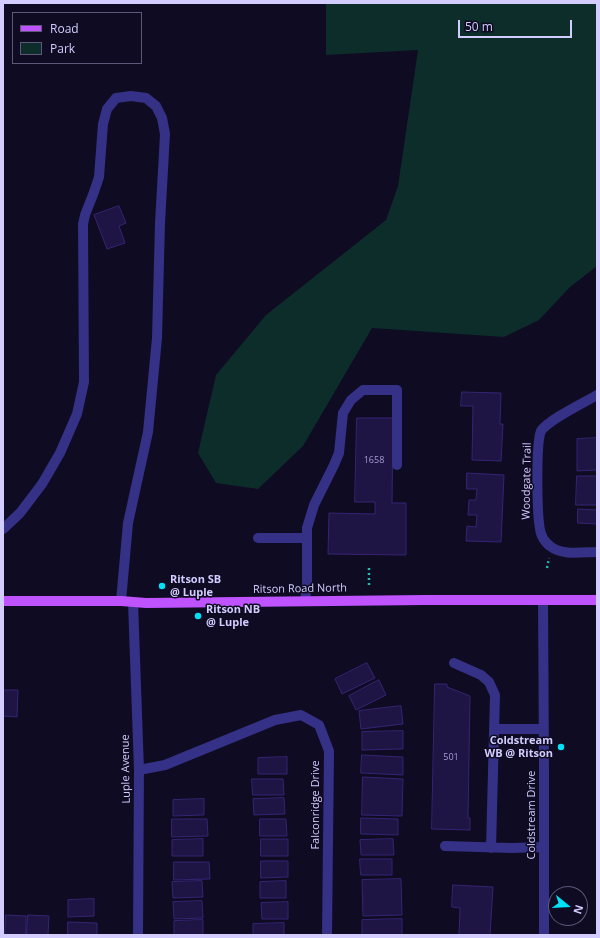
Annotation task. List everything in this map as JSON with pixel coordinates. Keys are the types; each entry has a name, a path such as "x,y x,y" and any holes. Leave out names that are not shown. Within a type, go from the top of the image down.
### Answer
{"main road":[{"name":"Ritson Road North","path":"3,601 133,602 597,600"}],"street":[{"path":"3,529 20,513 42,484 60,453 77,414 84,382 82,224 99,177 103,124 107,110 116,98 131,96 146,98 156,106 162,118 165,134 160,223 157,338 148,432 128,523 121,601"},
{"path":"305,601 307,528 314,505 339,453 342,413 351,400 363,390 397,390 397,465"},
{"name":"Woodgate Trail","path":"597,394 551,421 542,430 538,444 538,523 542,536 551,547 565,552 597,552"},
{"path":"258,538 307,538"},
{"name":"Coldstream Drive","path":"543,600 544,935"},
{"name":"Luple Avenue","path":"133,602 139,770 138,935"},
{"path":"454,662 481,675 489,682 495,695 491,848"},
{"name":"Falconridge Drive","path":"139,770 165,765 275,720 301,715 319,725 329,751 328,935"},
{"path":"495,729 544,729"},
{"path":"445,846 491,848 544,847"}],"path":[{"path":"369,567 369,584"}],"green space":[{"path":"326,3 597,3 597,266 570,287 539,320 504,337 372,328 303,446 258,489 216,483 198,453 216,375 266,315 386,220 398,186 418,50 326,55"}],"building":[{"path":"119,206 126,223 119,226 125,243 107,249 94,215"},
{"path":"462,392 501,393 500,424 503,424 501,461 472,460 473,406 461,406"},
{"path":"357,418 393,418 392,503 406,503 406,555 328,554 329,513 375,514 375,502 355,502"},
{"path":"597,438 597,470 577,471 577,439"},
{"path":"467,473 504,475 501,542 466,541 467,526 476,527 477,515 468,515 469,500 476,500 477,489 467,489"},
{"path":"577,476 597,476 597,505 576,505"},
{"path":"578,509 597,510 597,524 578,523"},
{"path":"367,663 375,678 342,694 335,679"},
{"path":"379,680 386,695 356,710 349,696"},
{"path":"435,684 447,684 447,687 470,696 468,818 470,818 470,830 432,829"},
{"path":"3,690 18,690 17,717 3,716"},
{"path":"401,706 403,724 361,729 359,711"},
{"path":"403,731 403,749 362,750 362,732"},
{"path":"362,755 403,757 403,775 361,773"},
{"path":"287,757 287,774 258,774 258,758"},
{"path":"363,777 403,779 402,816 362,815"},
{"path":"252,779 283,779 284,795 253,795"},
{"path":"284,798 285,814 254,815 253,799"},
{"path":"204,799 204,815 173,816 173,800"},
{"path":"361,818 398,819 398,835 361,834"},
{"path":"172,819 207,819 208,836 172,837"},
{"path":"260,819 286,819 287,836 260,836"},
{"path":"203,839 203,856 172,856 172,840"},
{"path":"261,839 288,839 288,856 261,856"},
{"path":"393,839 394,855 361,855 360,840"},
{"path":"360,859 392,859 392,875 361,875"},
{"path":"261,861 288,861 288,877 261,878"},
{"path":"174,862 209,862 210,879 174,880"},
{"path":"401,879 402,915 363,916 362,880"},
{"path":"202,881 203,897 173,898 172,882"},
{"path":"286,881 286,898 260,898 260,882"},
{"path":"453,885 493,887 490,935 459,935 460,908 452,907"},
{"path":"94,899 94,916 68,917 68,900"},
{"path":"202,901 203,918 174,919 173,902"},
{"path":"288,902 288,919 262,919 261,903"},
{"path":"6,915 26,916 26,935 5,935"},
{"path":"28,915 49,916 48,935 27,935"},
{"path":"402,919 402,935 362,935 362,920"},
{"path":"203,920 203,935 174,935 174,921"},
{"path":"68,922 97,923 97,935 68,935"},
{"path":"284,923 284,935 253,935 253,924"}],"place":[{"name":"Ritson SB @ Luple","path":"162,586"},
{"name":"Ritson NB @ Luple","path":"198,616"},
{"name":"Coldstream WB @ Ritson","path":"561,747"}]}
